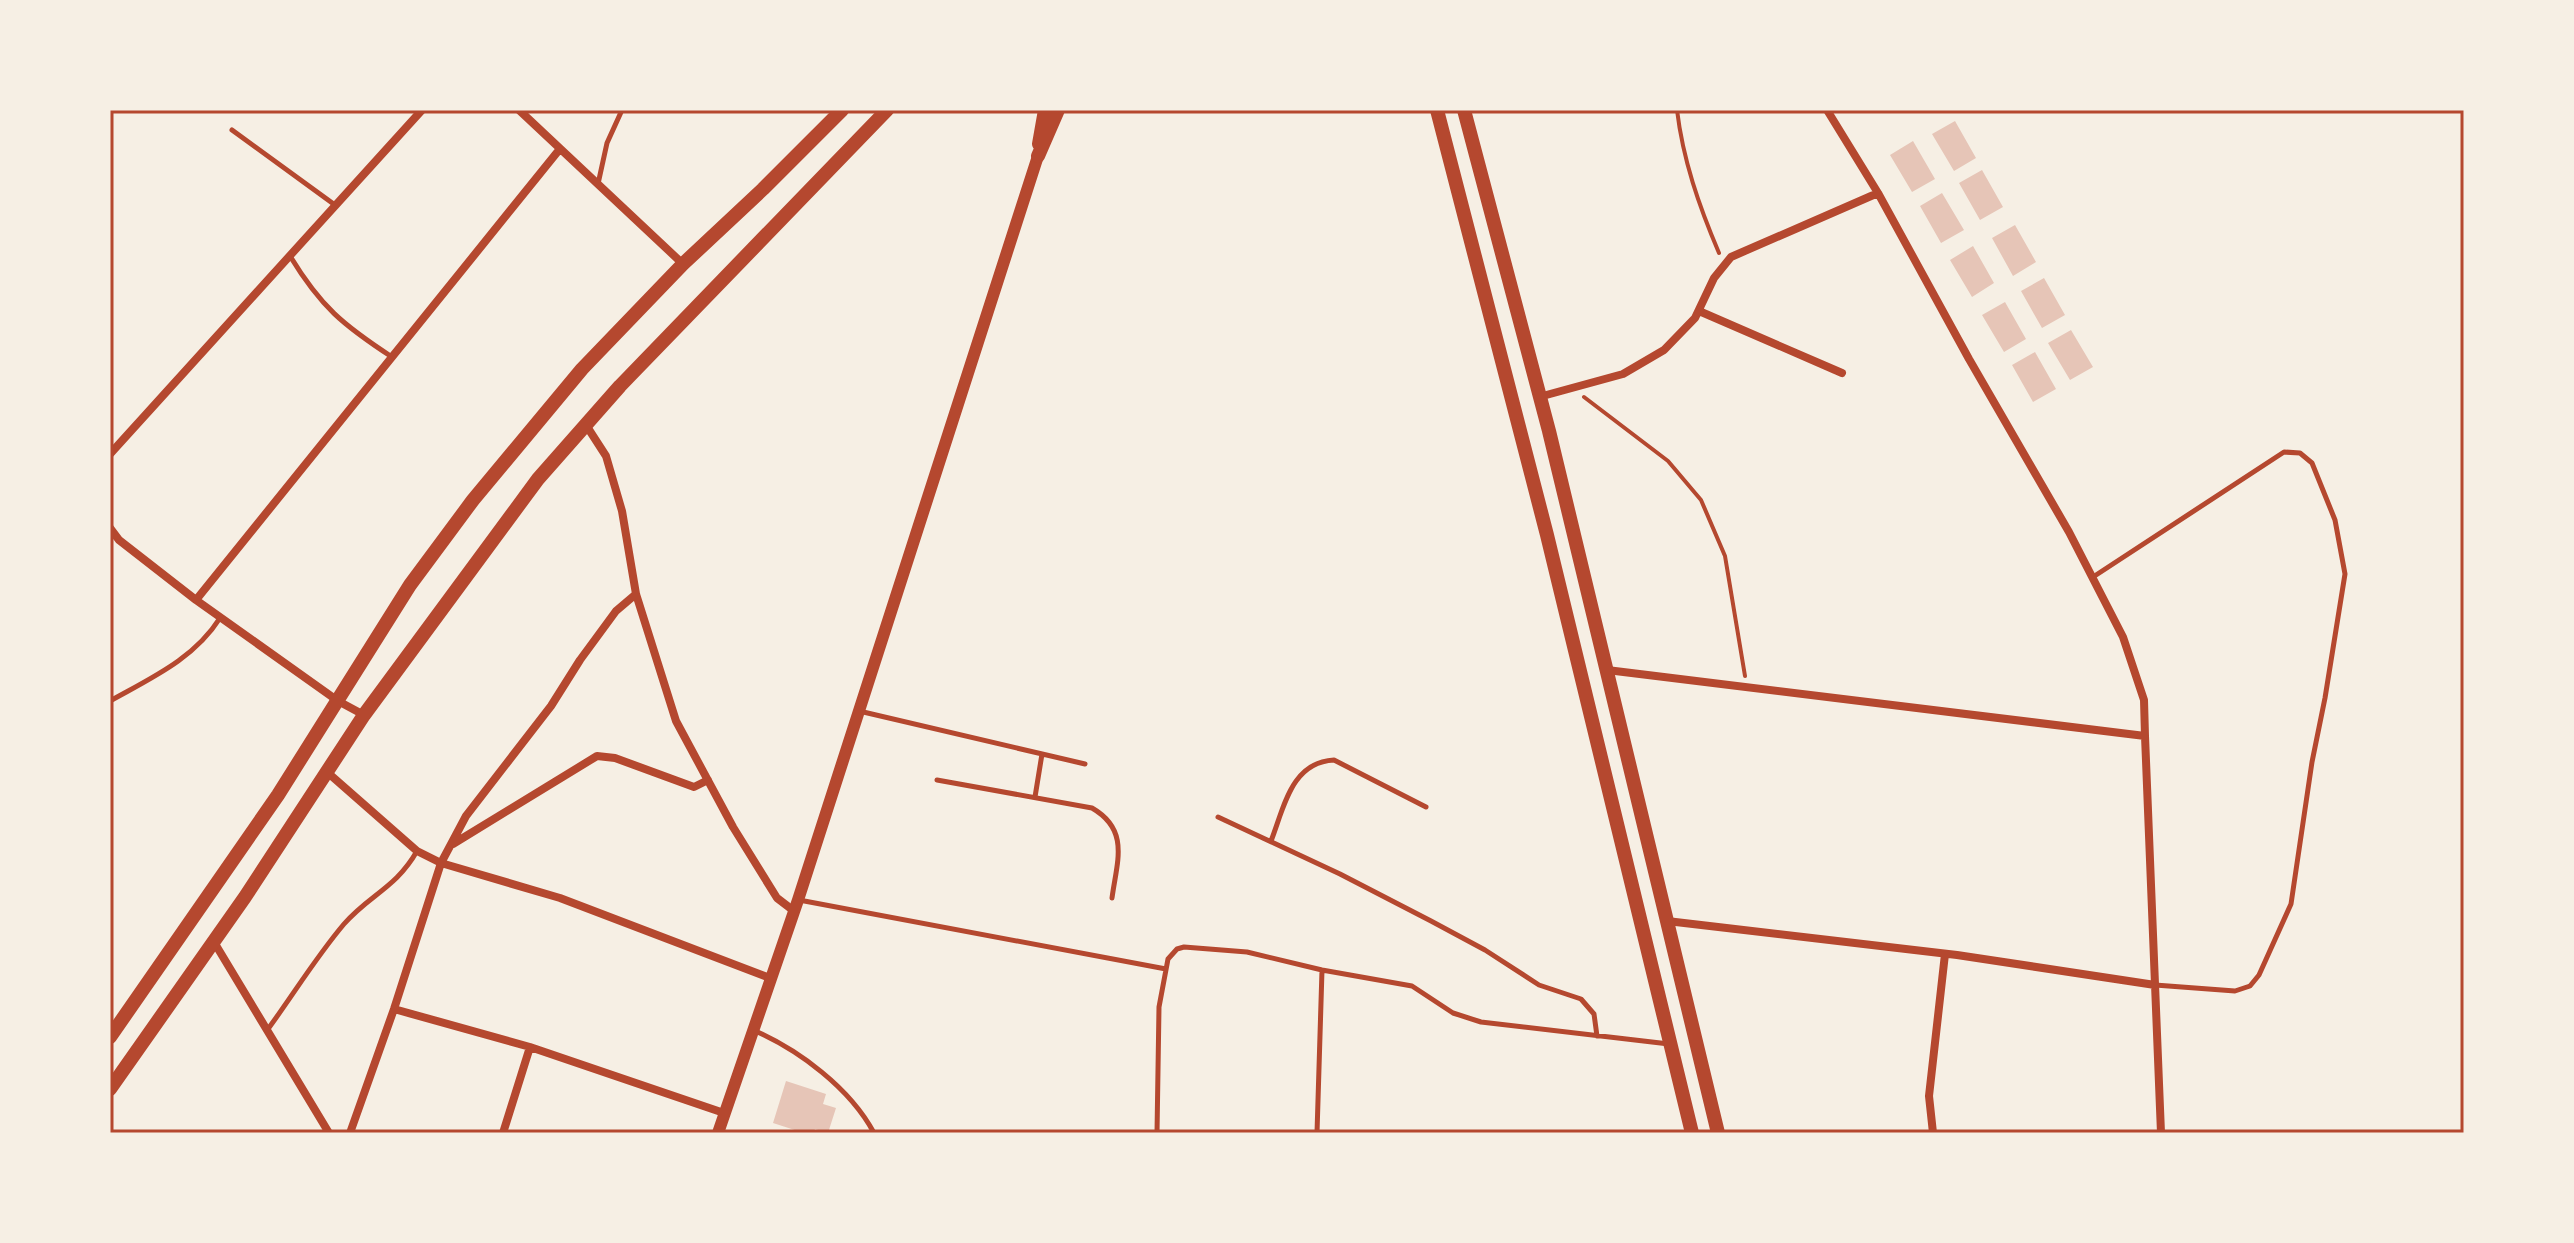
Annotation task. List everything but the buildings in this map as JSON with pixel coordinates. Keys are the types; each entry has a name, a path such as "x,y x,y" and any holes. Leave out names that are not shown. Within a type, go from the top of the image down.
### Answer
{"main road":[{"path":"110,1037 278,795 410,585 473,500 582,369 683,264 842,110"},
{"path":"110,1089 214,942 364,715 538,479 629,376 887,110"},
{"path":"1038,156 1045,110"},
{"path":"1038,156 1058,110"},
{"path":"1437,110 1547,535 1692,1133"},
{"path":"1464,110 1607,670 1718,1133"}],"street":[{"path":"110,454 422,110"},
{"path":"519,110 683,264"},
{"path":"1827,110 1878,193 2092,578 2127,650 2144,700 2161,1133"},
{"path":"196,600 559,150"},
{"path":"718,1133 796,906 1038,156"},
{"path":"1539,397 1623,374 1664,350 1695,318 1714,278 1731,257 1878,193"},
{"path":"1699,311 1842,373"},
{"path":"586,425 606,456 622,511 636,594 676,721 777,898 796,906"},
{"path":"110,528 119,540 196,600 338,701 364,715"},
{"path":"350,1133 441,863 466,816 551,706 616,611 636,594"},
{"path":"1607,670 2145,736"},
{"path":"453,844 597,756 615,758 694,787 708,780"},
{"path":"327,772 417,851 441,863 560,898 770,978"},
{"path":"1667,921 1945,954 2155,985"},
{"path":"214,942 329,1133"},
{"path":"1933,1133 1929,1096 1945,954"},
{"path":"394,1009 530,1047 724,1113"},
{"path":"503,1133 530,1047"}],"lane":[{"path":"598,184 607,143 622,110"},
{"path":"232,130 335,205"},
{"path":"289,255 330,311 348,328 392,357"},
{"path":"2092,578 2284,452 2300,453 2312,463 2329,501 2341,547 2345,574 2336,634 2312,762 2291,904 2283,927 2255,981 2243,990 2155,985"},
{"path":"110,701 181,660 208,636 220,617"},
{"path":"858,711 1085,764"},
{"path":"1035,797 1042,754"},
{"path":"1271,842 1292,785 1305,769 1324,761 1334,760 1426,807"},
{"path":"937,780 1092,808 1109,821 1120,845 1112,898"},
{"path":"1218,817 1431,921 1485,950 1539,985 1581,999 1594,1014 1597,1036"},
{"path":"268,1029 344,924 391,884 406,869 417,851"},
{"path":"796,906 1166,969"},
{"path":"1157,1133 1159,1007 1172,953 1184,947 1247,952 1322,970 1412,986 1453,1013 1481,1022 1671,1045"},
{"path":"1317,1133 1322,970"},
{"path":"752,1029 789,1048 837,1087 874,1133"}],"path":[{"path":"1677,110 1684,159 1704,217 1726,264"},
{"path":"1573,388 1668,461 1701,500 1725,556 1747,688"}]}
